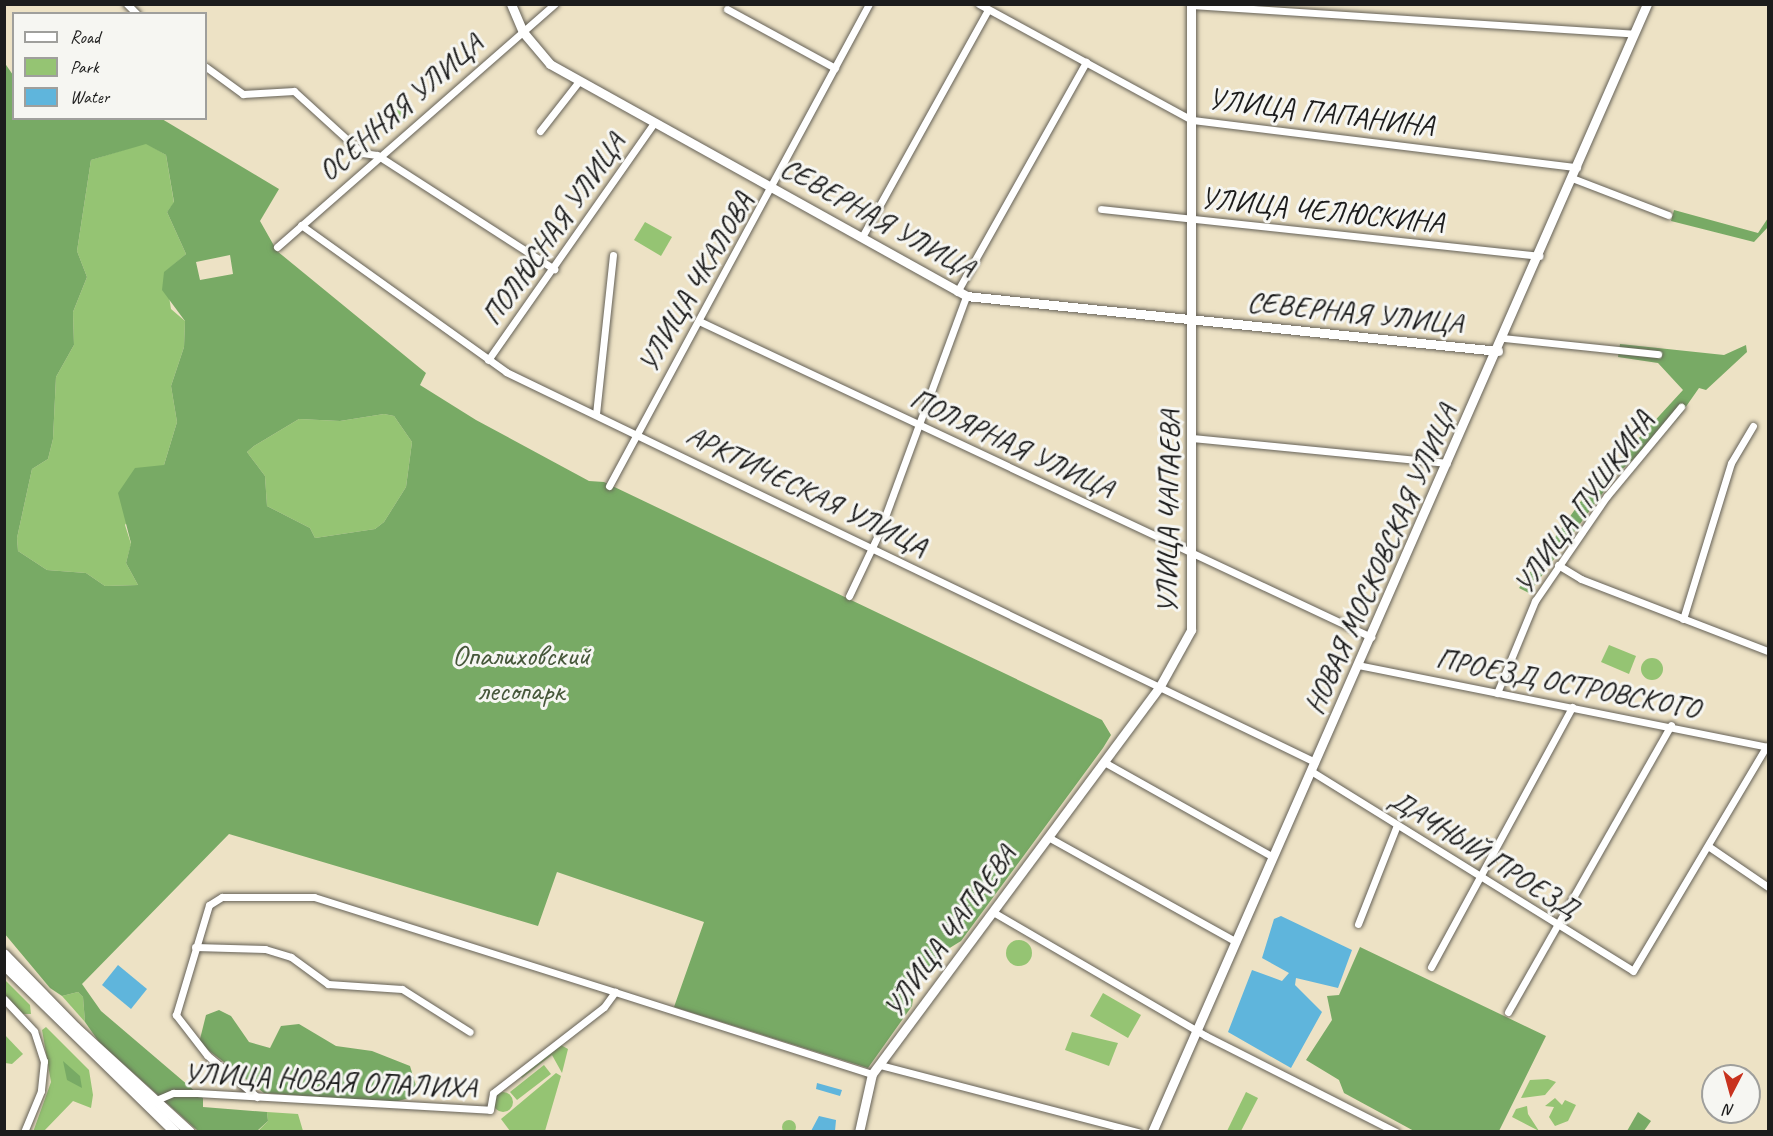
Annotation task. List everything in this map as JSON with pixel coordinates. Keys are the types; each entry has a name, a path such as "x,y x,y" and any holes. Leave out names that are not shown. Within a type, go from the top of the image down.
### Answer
{"main road":[{"path":"4,954 154,1101 190,1131"},
{"path":"4,965 175,1131"}],"street":[{"name":"СЕВЕРНАЯ УЛИЦА","path":"511,4 523,32 550,64 962,294 1498,351"},
{"name":"ОСЕННЯЯ УЛИЦА","path":"277,247 377,155 555,4"},
{"name":"УЛИЦА ЧКАЛОВА","path":"609,486 634,431 774,188 869,4"},
{"name":"УЛИЦА ПАПАНИНА","path":"979,4 1192,120 1577,167"},
{"path":"1191,4 1634,34"},
{"name":"УЛИЦА ЧАПАЕВА","path":"859,1131 872,1074 1160,686 1191,630 1193,320 1191,4"},
{"name":"НОВАЯ МОСКОВСКАЯ УЛИЦА","path":"1152,1131 1450,463 1647,4"},
{"path":"727,9 835,68"},
{"path":"862,237 988,10"},
{"path":"849,596 872,547 918,424 962,294 1086,62"},
{"path":"207,68 243,94 294,92 362,153 377,155 554,269"},
{"path":"540,131 579,81"},
{"name":"ПОЛЮСНАЯ УЛИЦА","path":"488,360 554,269 654,123"},
{"path":"1572,178 1668,214"},
{"name":"УЛИЦА ЧЕЛЮСКИНА","path":"1101,209 1539,255"},
{"name":"АРКТИЧЕСКАЯ УЛИЦА","path":"301,225 488,360 1160,686 1313,767"},
{"path":"596,414 613,255"},
{"name":"ПОЛЯРНАЯ УЛИЦА","path":"699,321 1193,551 1371,637"},
{"path":"1503,338 1658,354"},
{"name":"УЛИЦА ПУШКИНА","path":"1497,693 1535,601 1558,565 1681,407"},
{"path":"1683,619 1731,463 1753,426"},
{"path":"1192,438 1450,463"},
{"path":"1558,565 1683,619 1768,651"},
{"name":"ПРОЕЗД ОСТРОВСКОГО","path":"1358,665 1671,725 1767,747"},
{"path":"1431,967 1572,707"},
{"path":"1508,1012 1554,924 1671,725"},
{"path":"1767,747 1708,846 1768,886"},
{"path":"1104,762 1273,857"},
{"name":"ДАЧНЫЙ ПРОЕЗД","path":"1313,767 1479,878 1633,971 1708,846"},
{"path":"1358,924 1397,825"},
{"path":"1048,837 1235,941"},
{"path":"258,1097 207,1055 176,1015 195,946 215,899 305,896 872,1074"},
{"path":"993,912 1196,1028 1395,1131"},
{"path":"195,946 273,951 291,957 327,984 402,989 471,1032"},
{"name":"УЛИЦА НОВАЯ ОПАЛИХА","path":"154,1101 173,1093 490,1110 493,1093 604,1007 615,992"},
{"path":"4,999 34,1031 44,1062 41,1091 24,1131"},
{"path":"880,1065 1138,1131"}],"green space":[{"name":"Опалиховский лесопарк","path":"4,62 12,74 12,120 164,120 279,189 260,221 277,251 426,373 420,385 476,420 589,481 604,482 1102,720 1111,735 961,941 940,954 915,985 912,1006 868,1068 674,1007 704,922 557,872 538,926 229,834 82,984 101,1011 203,1098 203,1107 267,1112 268,1121 257,1131 198,1131 99,1042 85,1022 83,997 78,992 62,996 50,988 4,933","holes":["146,144 166,155 174,202 167,212 186,254 164,272 162,290 185,321 184,347 171,386 177,422 164,465 135,468 118,493 131,543 126,563 138,585 105,586 86,573 47,570 18,551 17,538 32,469 48,459 53,439 56,377 74,345 73,312 87,277 77,251 91,160","230,255 233,274 200,280 196,262","384,414 394,416 412,442 406,487 384,522 375,529 315,538 310,528 267,506 265,476 247,452 254,446 299,419 340,421"]},
{"path":"398,106 404,106 409,114 407,120 398,122 393,117 393,111"},
{"path":"146,143 166,155 174,203 167,212 186,254 165,272 171,309 185,321 184,347 171,386 177,422 164,465 125,525 131,544 126,563 138,585 105,586 86,573 47,570 18,551 17,538 32,469 48,459 53,439 56,377 74,345 73,312 87,277 77,251 91,160"},
{"path":"1674,210 1758,233 1768,218 1768,227 1754,242 1671,221"},
{"path":"645,222 672,237 661,256 634,240"},
{"path":"1620,344 1724,355 1746,345 1747,352 1706,390 1699,388 1678,418 1616,475 1529,593 1519,588 1581,501 1683,390 1658,363 1618,357"},
{"path":"384,414 394,416 412,442 406,487 384,522 375,529 315,538 310,528 267,506 265,476 247,452 254,446 299,419 340,421"},
{"path":"1609,645 1636,656 1629,674 1601,662"},
{"path":"1652,658 1660,661 1663,669 1660,677 1652,680 1644,677 1641,669 1644,661"},
{"path":"1019,940 1028,944 1032,953 1028,962 1019,966 1010,962 1006,953 1010,944"},
{"path":"1360,947 1546,1036 1499,1131 1414,1131 1344,1093 1339,1080 1306,1060 1332,1020 1327,996 1339,995"},
{"path":"4,979 30,1005 31,1014 23,1014 5,995"},
{"path":"78,992 83,997 85,1022 62,996"},
{"path":"1103,993 1141,1015 1128,1038 1090,1016"},
{"path":"219,1010 231,1016 249,1042 270,1048 281,1026 299,1024 336,1046 372,1051 410,1066 417,1089 410,1098 394,1102 264,1093 199,1043 206,1015"},
{"path":"46,1027 89,1070 93,1095 91,1108 73,1101 44,1131 33,1132 51,1082 42,1030"},
{"path":"1072,1032 1118,1043 1109,1066 1065,1050"},
{"path":"4,1034 23,1054 12,1064 5,1063"},
{"path":"559,1044 568,1049 562,1073 552,1055 522,1078 520,1075"},
{"path":"63,1061 80,1076 82,1088 67,1080"},
{"path":"544,1065 551,1074 517,1100 510,1092"},
{"path":"556,1073 561,1076 545,1131 510,1131 501,1119"},
{"path":"1548,1079 1556,1082 1545,1095 1521,1098 1530,1080"},
{"path":"503,1092 510,1095 513,1102 510,1109 503,1112 496,1109 493,1102 496,1095"},
{"path":"1246,1092 1258,1098 1241,1131 1227,1131"},
{"path":"1555,1098 1562,1105 1565,1100 1576,1105 1568,1121 1555,1126 1549,1117 1554,1107 1545,1106"},
{"path":"1527,1106 1528,1114 1539,1131 1512,1117 1516,1109"},
{"path":"267,1112 298,1114 303,1131 257,1132 268,1121"},
{"path":"1638,1112 1651,1121 1644,1131 1627,1131"},
{"path":"786,1120 792,1120 796,1127 792,1134 786,1134 782,1130 782,1124"}],"water":[{"path":"1281,916 1352,950 1338,988 1296,978 1295,985 1322,1012 1291,1068 1228,1032 1252,970 1282,981 1289,973 1262,958 1274,919"},
{"path":"118,965 147,989 131,1009 102,985"},
{"path":"817,1083 842,1090 840,1096 816,1089"},
{"path":"819,1116 836,1120 835,1131 811,1131"}]}
